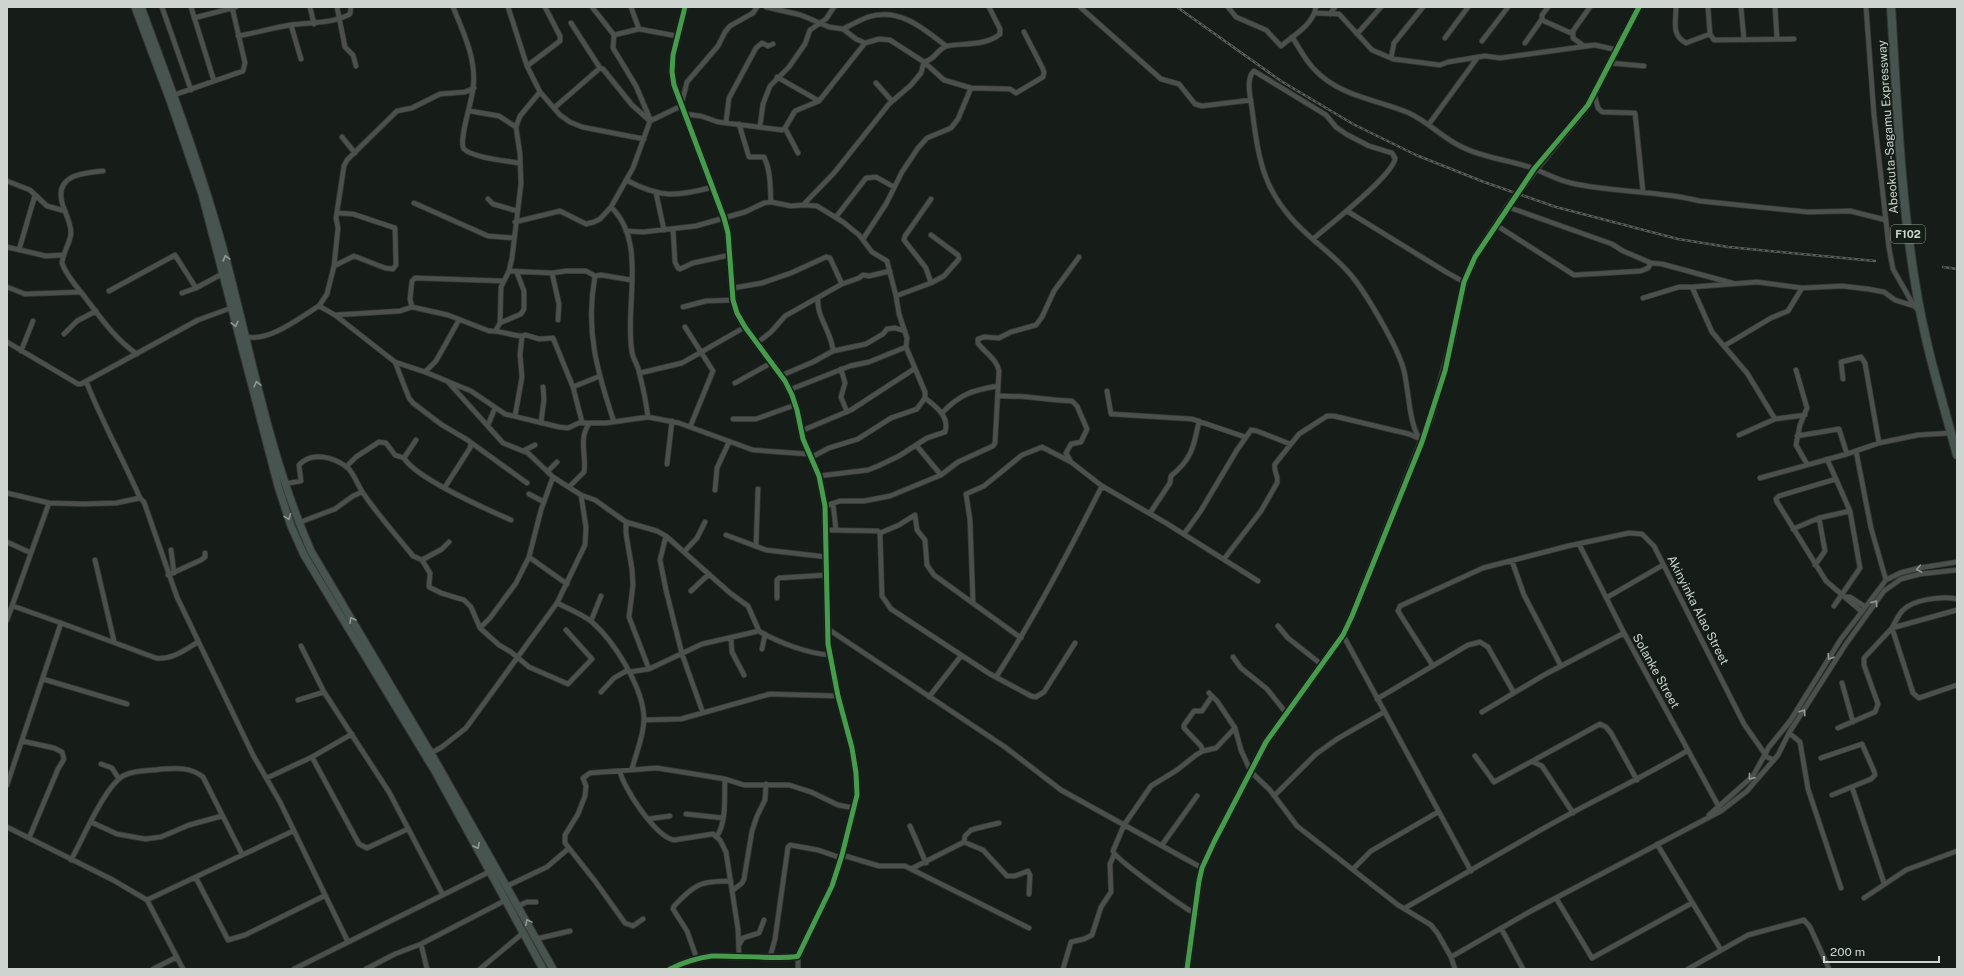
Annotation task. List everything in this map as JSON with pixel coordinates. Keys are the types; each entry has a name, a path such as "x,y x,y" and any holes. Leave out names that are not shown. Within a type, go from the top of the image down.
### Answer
{"highway":[{"name":"Abeokuta-Sagamu Expressway","path":"1891,7 1908,237 1919,311 1957,455"},
{"name":"Abeokuta-Sagamu Expressway","path":"1896,7 1919,311 1957,441"}],"main road":[{"path":"135,7 142,16 174,95 208,192 247,337 269,433 284,484 284,496 311,551 431,753 493,869 506,899 543,969"},
{"path":"142,7 142,16 202,194 231,308 284,496 304,555 493,869 507,886 553,969"}],"street":[{"path":"162,7 191,90"},
{"path":"191,7 214,81"},
{"path":"174,95 243,71 245,63 233,7 194,18"},
{"path":"310,7 314,24"},
{"path":"337,7 345,48 353,55 356,66"},
{"path":"238,36 291,25 314,24 339,18 350,14 351,7"},
{"path":"453,7 473,57 474,88 470,110 462,137 464,149 478,155 520,163"},
{"path":"509,7 527,66 540,92 560,115 570,122 582,127 644,139"},
{"path":"527,66 560,40 560,36 545,7"},
{"path":"515,222 560,211 586,224 600,219 611,208 626,180 644,139 650,121 636,86 613,48 614,35 592,7"},
{"path":"631,7 639,29"},
{"path":"685,7 673,55 672,72 681,106 724,218 728,233 733,300 737,313 745,327 780,376 796,405 801,431 809,456 819,476 825,506 830,655 838,696 852,748 856,773 857,795 832,886 798,956 798,969"},
{"path":"681,106 687,82 718,46 725,32 730,26 753,13 757,7"},
{"path":"766,7 801,15 829,26 843,29 859,41 865,43 885,39 924,62 944,80 970,88 1010,89 1016,93 1043,77 1044,72 1024,32"},
{"path":"760,126 765,97 770,86 777,77 789,67 805,44 810,30 821,22 834,7"},
{"path":"924,62 932,59 946,46 985,41 1000,34 1000,29 989,7"},
{"path":"1080,7 1161,79 1179,84 1195,104 1202,106 1251,100"},
{"path":"1228,7 1236,17 1266,30 1281,46 1308,23 1315,13 1316,7"},
{"path":"1330,14 1335,7"},
{"path":"1357,34 1381,7"},
{"path":"1391,58 1394,43 1422,7"},
{"path":"1444,38 1468,7"},
{"path":"1482,41 1507,7"},
{"path":"1525,43 1542,19 1542,15 1548,7"},
{"path":"1590,7 1573,31 1573,38 1584,46 1594,45 1617,50"},
{"path":"1188,969 1202,868 1236,797 1266,742 1343,635 1420,440 1445,371 1464,282 1474,257 1534,169 1588,105 1639,7"},
{"path":"1676,7 1675,35 1679,40 1686,43 1710,34"},
{"path":"1708,7 1710,34 1714,40 1794,39"},
{"path":"1741,7 1744,40"},
{"path":"1775,7 1777,39"},
{"path":"1866,7 1874,115 1889,248 1893,269 1919,311"},
{"path":"1315,13 1339,14 1372,50 1391,58 1440,65 1448,62 1485,56 1500,58 1594,45"},
{"path":"843,29 868,17 883,14 901,16 916,24 946,46"},
{"path":"1542,19 1573,34"},
{"path":"571,23 600,68 603,69 637,111 650,121"},
{"path":"291,25 301,59"},
{"path":"614,35 639,29 677,36"},
{"path":"1292,37 1313,69 1331,84 1354,95 1408,113 1429,124 1459,146 1534,169 1555,178 1604,190 1643,192 1685,197 1700,201 1808,212 1850,211 1886,220"},
{"path":"684,114 726,122 760,126 778,131 785,128 795,111 815,104 819,101 865,43"},
{"path":"726,122 729,98 756,48 762,44 768,46 773,44"},
{"path":"1429,124 1478,57"},
{"path":"803,205 834,173 892,101 912,85 921,73 924,62"},
{"path":"1610,63 1644,66"},
{"path":"554,108 600,68"},
{"path":"1312,239 1347,211 1393,165 1395,161 1394,156 1362,143 1346,134 1336,127 1326,115 1254,71 1250,77 1249,83 1259,159 1266,182 1282,207 1312,239 1332,255 1359,286 1390,338 1403,367 1410,411 1420,440"},
{"path":"777,77 819,101"},
{"path":"876,83 892,101"},
{"path":"247,337 254,338 273,333 319,306 327,294 334,266 338,228 337,213 344,166 347,160 397,110 412,108 440,94 465,92 474,88"},
{"path":"863,239 886,204 894,187 914,154 927,138 951,128 958,119 970,88"},
{"path":"496,330 500,323 500,294 504,280 509,271 512,258 515,222 521,184 520,154 516,127 520,116 540,92"},
{"path":"1594,93 1598,108 1602,112 1635,113 1643,192"},
{"path":"650,121 681,106"},
{"path":"470,110 499,116 516,127"},
{"path":"739,124 749,157 764,157 767,162 769,168 771,202"},
{"path":"785,128 798,153"},
{"path":"342,137 355,153"},
{"path":"103,171 82,173 66,182 61,195 71,232 69,243 63,255 62,263 64,269 81,292 124,345 137,354"},
{"path":"836,217 866,178 876,177 894,187"},
{"path":"626,180 641,188 656,193 676,194 712,187"},
{"path":"7,181 30,190 46,206 65,211"},
{"path":"656,193 664,230"},
{"path":"19,250 35,196"},
{"path":"488,199 494,204 517,211"},
{"path":"931,199 905,236 904,240 926,268 931,283"},
{"path":"626,231 664,230 696,226 745,212 764,203 771,202 781,205 817,206 836,217 863,239 872,252 887,261 899,314 907,338 906,347 925,398 942,413 946,428 945,432 927,438 899,456 873,468 819,476"},
{"path":"414,203 488,236 514,238"},
{"path":"1508,206 1612,244 1623,251 1651,263 1662,264 1733,283"},
{"path":"611,208 617,214 626,231 630,243 632,273 632,352 640,373 646,396 648,417"},
{"path":"1347,211 1464,282"},
{"path":"334,266 354,256 385,268 393,269 396,265 395,228 353,214 337,213"},
{"path":"1496,225 1574,275 1641,271 1651,263"},
{"path":"673,229 675,262 680,269 693,263 730,255"},
{"path":"896,296 931,283 949,272 959,257 931,235"},
{"path":"7,247 46,256 63,255"},
{"path":"109,291 175,255 196,288"},
{"path":"733,288 762,283 791,273 826,256 830,258 842,284"},
{"path":"825,506 840,501 864,500 890,496 941,475 958,462 993,446 999,367 981,348 978,340 984,337 999,338 1011,332 1036,325 1042,317 1054,292 1079,257"},
{"path":"509,271 552,273 566,270 586,271 595,276 601,275 631,280"},
{"path":"757,344 771,332 785,316 842,284 863,275 869,276 890,271"},
{"path":"500,323 521,314 524,309 524,291 517,272"},
{"path":"552,273 559,304 558,320"},
{"path":"182,293 196,288 222,274"},
{"path":"595,276 592,292 590,324 600,376 614,422"},
{"path":"412,307 410,300 412,281 415,278 504,280"},
{"path":"1644,298 1679,287 1733,283 1757,282 1802,288 1842,286 1884,292 1895,300 1919,311"},
{"path":"7,287 24,294 81,292"},
{"path":"1692,287 1712,332 1748,372 1775,419"},
{"path":"1724,346 1771,318 1788,311 1802,288"},
{"path":"818,298 817,306 833,342 833,351"},
{"path":"683,307 706,301 733,300"},
{"path":"319,306 334,315 395,362 471,390 505,414 568,428 582,422 589,424 648,417 672,421 753,450 809,456 858,439 891,418 917,409 925,398"},
{"path":"334,315 400,311 412,307 459,320 489,331 496,330 513,336 526,335 543,339 553,338 573,388 582,422"},
{"path":"7,342 78,384 86,382 95,375 137,354 198,320 231,308"},
{"path":"64,334 77,321 96,311"},
{"path":"425,372 436,361 459,320"},
{"path":"21,351 33,321"},
{"path":"685,327 713,372 690,427"},
{"path":"640,373 682,363 702,353 745,327"},
{"path":"780,376 813,362 833,351 866,344 883,334 887,329 895,328 905,331"},
{"path":"515,416 522,377 520,355 522,336"},
{"path":"789,390 841,369 869,362 906,347"},
{"path":"1842,379 1841,362 1862,357 1865,363 1879,443"},
{"path":"395,362 409,398 414,403 442,425 527,483"},
{"path":"734,384 771,363"},
{"path":"841,369 845,383 841,397 847,412"},
{"path":"801,431 847,412 914,369"},
{"path":"1796,370 1808,408 1797,436 1796,444 1807,464"},
{"path":"573,388 600,376"},
{"path":"86,382 100,416 125,464 140,498 144,502 168,575 198,642 253,755 267,778 348,942"},
{"path":"448,382 503,443 528,453 553,477 581,495 595,500 626,522 657,531 666,536 748,606 759,631 806,651 820,655 830,655"},
{"path":"942,413 954,400 966,394 978,389 998,386"},
{"path":"541,423 544,399 543,387"},
{"path":"1107,391 1111,414 1192,419 1245,437"},
{"path":"998,396 1019,395 1028,398 1072,401 1077,406 1087,429 1081,442 1071,444 1066,453 1071,462"},
{"path":"733,419 756,419 796,405"},
{"path":"488,425 495,408"},
{"path":"1224,559 1261,511 1277,483 1278,478 1274,468 1275,464 1299,434 1317,421 1330,415 1409,434 1420,440"},
{"path":"1739,435 1775,419 1805,415"},
{"path":"667,464 672,421"},
{"path":"1150,513 1170,483 1171,476 1182,467 1191,454 1199,421"},
{"path":"569,487 584,472 583,446 585,429 589,424"},
{"path":"1797,436 1839,429 1847,454"},
{"path":"1184,534 1200,512 1245,437 1251,430 1290,444"},
{"path":"1760,478 1847,454 1879,443 1918,435 1951,433"},
{"path":"404,458 416,440"},
{"path":"346,467 356,457 379,442 386,443 396,455 404,458 428,478 472,503 511,520"},
{"path":"715,490 717,468 729,442"},
{"path":"445,487 472,445"},
{"path":"523,451 535,445"},
{"path":"916,445 941,475"},
{"path":"973,602 970,520 966,494 984,486 1022,455 1042,447 1071,462 1102,486 1150,513 1258,581"},
{"path":"1856,451 1871,528 1886,580"},
{"path":"284,484 301,481 299,465 320,455 346,467 362,492 413,556 422,560 431,576 429,587 441,593 460,598 468,603 480,628 530,667 566,684 569,683 592,660 566,630"},
{"path":"1827,459 1850,511 1860,568 1845,596 1834,606"},
{"path":"548,471 556,462"},
{"path":"480,628 490,618 516,583 529,557 544,502 553,477"},
{"path":"1836,479 1776,498 1793,529 1826,581 1861,611"},
{"path":"996,677 1054,582 1102,486"},
{"path":"756,546 758,489"},
{"path":"298,523 335,509 353,496 362,492"},
{"path":"7,493 49,503 116,503 140,498"},
{"path":"529,494 544,502"},
{"path":"431,753 442,747 466,728 516,657 558,602 586,540 581,495"},
{"path":"7,620 49,503"},
{"path":"833,504 836,530"},
{"path":"1793,529 1804,523 1819,518 1850,511"},
{"path":"826,530 878,531 880,533 899,525 914,515 917,530 925,540 927,565 934,575 1021,638"},
{"path":"1815,565 1825,551 1819,518"},
{"path":"626,522 626,534 633,585 629,617 649,669"},
{"path":"684,552 697,538 705,522"},
{"path":"880,533 882,596 885,604 961,656 1026,694 1036,697 1044,692 1075,643"},
{"name":"Akinyinka Alao Street","path":"1433,666 1398,612 1400,606 1483,568 1629,533 1642,534 1654,546 1713,660 1737,711 1765,754"},
{"path":"726,535 766,550 827,557"},
{"path":"666,536 660,560 682,654 703,713"},
{"path":"7,542 31,553"},
{"path":"422,560 442,549 449,542"},
{"name":"Solanke Street","path":"1579,544 1624,633 1687,751 1719,807"},
{"path":"171,550 174,573"},
{"path":"168,575 201,560 206,556 205,553"},
{"path":"529,557 567,584"},
{"path":"95,560 114,642"},
{"path":"1512,561 1524,594 1561,666"},
{"path":"1451,957 1556,898 1721,811 1736,800 1774,760 1789,733 1846,644 1884,590 1901,579 1920,574 1955,570 1954,563 1919,568 1900,573 1886,580 1864,606 1790,721 1771,744 1753,776 1719,807 1702,820"},
{"path":"1606,598 1663,565"},
{"path":"691,591 709,574"},
{"path":"777,598 777,580 779,578 827,575"},
{"path":"591,621 601,596"},
{"path":"1845,596 1850,597 1864,606"},
{"path":"1838,728 1875,712 1877,709 1878,704 1864,665 1864,658 1892,628 1902,612 1911,605 1926,600 1957,599"},
{"path":"558,602 591,621 612,644 628,671 639,694 643,708 644,720 632,770"},
{"path":"13,606 161,658 179,653 198,642"},
{"path":"1892,628 1957,610"},
{"path":"7,785 61,623"},
{"path":"1278,626 1288,638 1322,665"},
{"path":"1892,628 1913,693 1916,697 1920,698 1957,685"},
{"path":"828,629 1005,747 1061,790 1202,868"},
{"path":"601,692 614,678 628,671 649,669 702,644 759,631"},
{"path":"1482,712 1561,666 1624,633"},
{"path":"762,649 765,634"},
{"path":"1343,635 1376,699 1471,871"},
{"path":"731,638 732,652 744,675"},
{"path":"1376,699 1468,645 1480,642 1484,643 1491,651 1514,693"},
{"path":"301,646 324,692 377,772 443,895"},
{"path":"929,697 961,656"},
{"path":"1233,657 1241,668 1267,689 1287,714"},
{"path":"43,679 128,704"},
{"path":"1842,683 1853,722"},
{"path":"298,700 324,692"},
{"path":"644,720 681,719 726,708 770,694 838,696"},
{"path":"1203,751 1201,746 1184,728 1184,725 1194,711 1202,711 1210,694 1235,728 1241,750 1251,772 1274,796 1297,826 1405,908 1431,925 1451,957 1455,969"},
{"path":"1274,796 1316,754 1337,739 1384,712"},
{"path":"1475,756 1494,782 1600,724 1606,727 1611,733 1637,780"},
{"path":"1063,969 1071,942 1084,939 1092,935 1101,907 1111,892 1110,864 1114,855 1114,846 1124,825 1152,786 1203,751 1216,748 1235,728"},
{"path":"1789,733 1800,742 1808,789 1842,888"},
{"path":"267,778 312,757 352,734"},
{"path":"22,741 54,748 62,752 64,759 29,838"},
{"path":"1771,744 1780,750"},
{"path":"1821,758 1862,744 1875,775 1871,780 1832,795"},
{"path":"1405,908 1573,813 1637,780 1687,751"},
{"path":"1765,754 1768,758 1774,760"},
{"path":"312,757 359,844 367,848 408,829"},
{"path":"1533,762 1542,766 1573,813"},
{"path":"101,764 112,768 118,779"},
{"path":"71,860 110,787 118,779 126,774 176,768 196,771 203,776 242,854"},
{"path":"643,919 633,926 625,923 565,843 565,835 578,814 585,796 586,786 583,778 590,773 657,768 725,779 744,785 789,785 811,792 838,805 854,808"},
{"path":"620,770 626,787 648,819 669,839 674,840 708,834 717,836 723,844 726,852 731,881 739,956"},
{"path":"717,836 721,831 723,818 725,779"},
{"path":"732,891 742,883 744,878 752,831 765,800 766,784"},
{"path":"1852,787 1884,883"},
{"path":"1162,845 1197,796"},
{"path":"1353,868 1371,851 1438,812"},
{"path":"686,814 723,818"},
{"path":"92,822 117,834 145,840 161,837 189,826 222,816"},
{"path":"648,819 670,816"},
{"path":"964,842 965,836 971,830 999,824"},
{"path":"910,826 926,863"},
{"path":"7,827 147,900 183,969"},
{"path":"147,900 293,831"},
{"path":"911,869 926,863 964,842"},
{"path":"964,842 983,850 1007,876 1015,876 1028,871 1030,875 1029,894"},
{"path":"1657,844 1721,950"},
{"path":"770,957 775,942 788,847 790,846 818,850 878,866 900,865 911,869 1029,928"},
{"path":"507,886 547,867 569,848"},
{"path":"1864,898 1884,883 1906,870 1957,851"},
{"path":"1114,855 1181,906 1196,914"},
{"path":"294,969 493,869"},
{"path":"196,878 228,940 245,935 324,896"},
{"path":"696,959 687,931 675,914 673,909 674,906 696,885 710,881 731,881"},
{"path":"1556,898 1592,958 1692,903"},
{"path":"366,969 395,954 421,944 506,899"},
{"path":"518,906 527,902 536,902"},
{"path":"739,945 748,936 759,933 764,920"},
{"path":"1688,969 1748,935 1804,920 1810,927 1829,969"},
{"path":"1501,928 1523,969"},
{"path":"536,939 570,931"},
{"path":"480,969 524,933"},
{"path":"421,944 427,969"},
{"path":"670,969 684,962 696,959 739,956 789,958 798,956"},
{"path":"154,969 177,957"},
{"path":"684,962 686,969"}],"railway":[{"path":"1177,7 1281,81 1353,124 1416,155 1484,182 1556,207 1678,239 1728,247 1875,261"},
{"path":"1943,267 1957,269"}],"cycle path":[{"path":"670,969 680,964 712,956 784,958 798,956 832,886 842,855 857,795 856,773 852,748 838,696 828,644 825,506 819,476 803,439 797,410 792,395 785,381 745,327 737,313 733,300 728,233 724,218 674,85 672,72 673,55 685,7"},
{"path":"1187,969 1202,868 1266,742 1343,635 1352,616 1422,442 1445,371 1464,282 1475,257 1534,169 1588,105 1639,7"}]}
